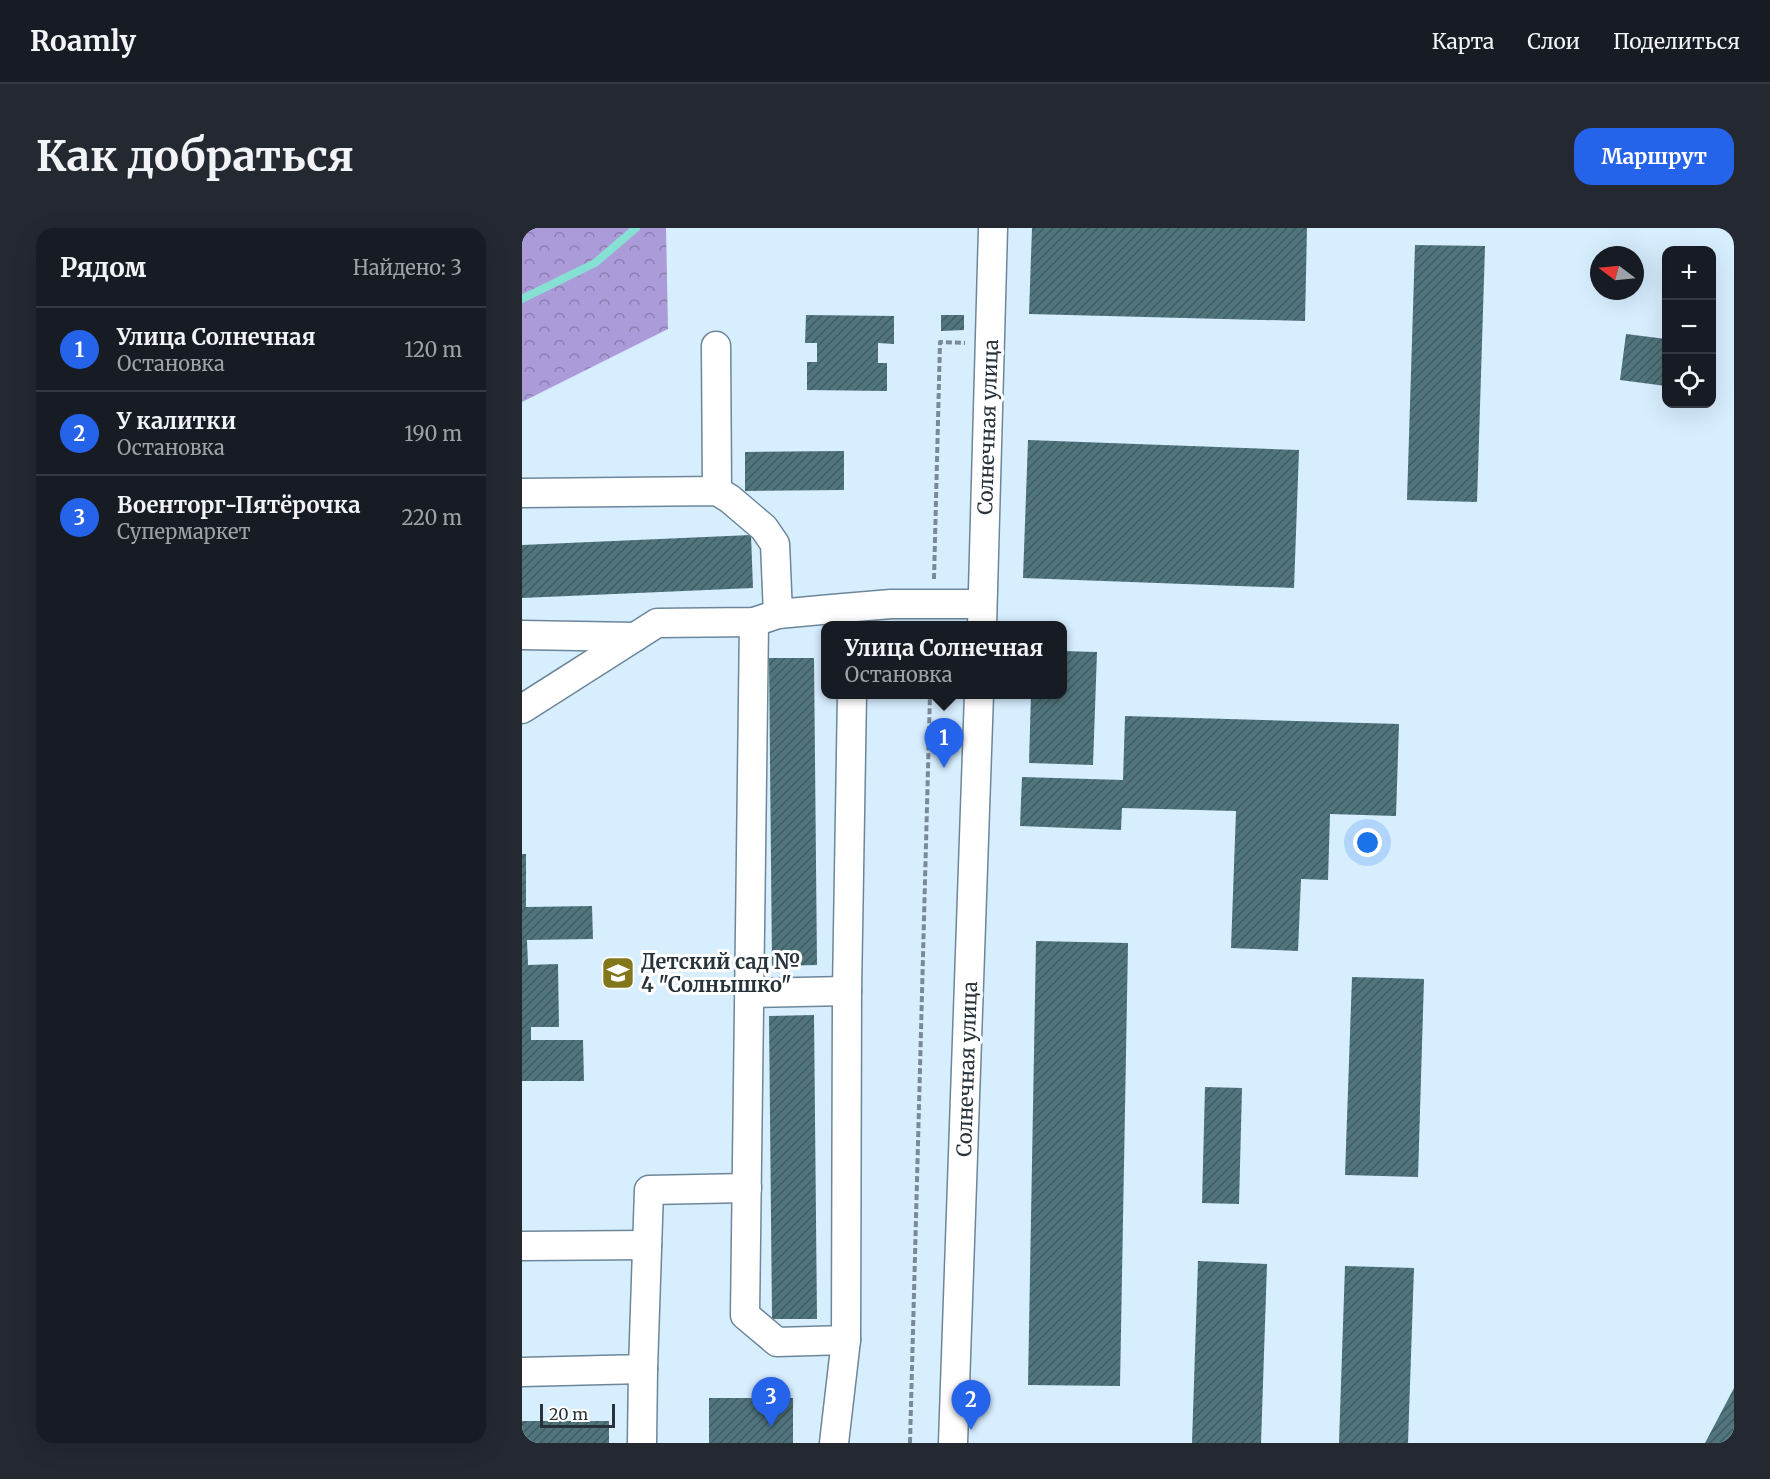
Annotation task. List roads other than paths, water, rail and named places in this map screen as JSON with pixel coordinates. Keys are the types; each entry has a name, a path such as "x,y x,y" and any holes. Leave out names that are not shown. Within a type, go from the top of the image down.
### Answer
{"street":[{"name":"Солнечная улица","path":"982,615 993,228"},
{"path":"716,345 717,491"},
{"path":"522,493 717,491 764,528 775,544 766,618 749,993 745,1315 777,1342 846,1340"},
{"path":"522,709 657,623 853,616 933,604 982,615"},
{"path":"522,635 635,637"},
{"path":"834,1443 846,1340 847,991 852,699"},
{"name":"Солнечная улица","path":"953,1443 979,699"},
{"path":"749,993 847,991"},
{"path":"642,1443 649,1190 747,1188"},
{"path":"522,1246 647,1245"},
{"path":"522,1372 643,1369"}],"waterway":[{"path":"522,299 595,263 636,228"}],"place":[{"name":"Улица Солнечная","path":"944,768"},
{"name":"Детский сад № 4 \"Солнышко\"","path":"618,973"},
{"name":"Военторг-Пятёрочка","path":"771,1427"},
{"name":"У калитки","path":"971,1430"}]}
